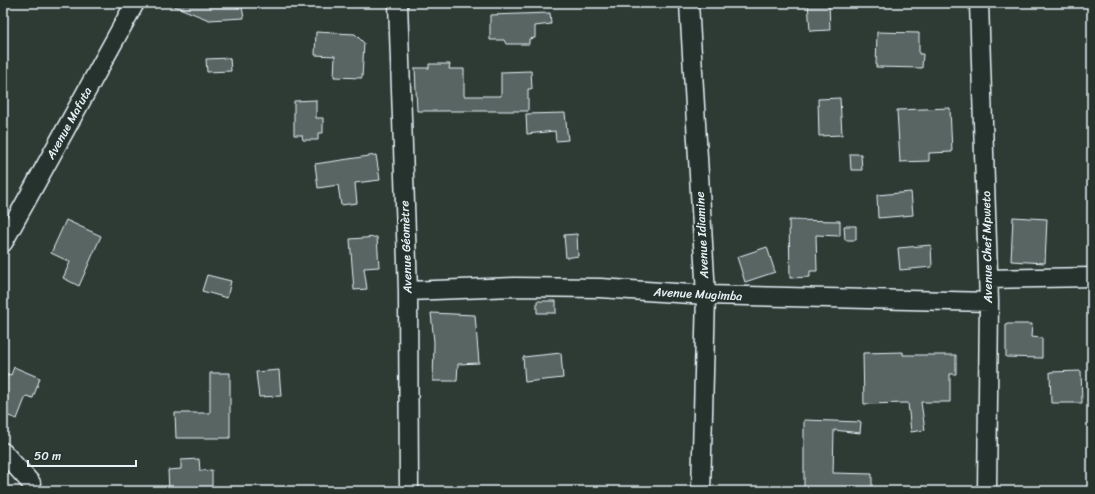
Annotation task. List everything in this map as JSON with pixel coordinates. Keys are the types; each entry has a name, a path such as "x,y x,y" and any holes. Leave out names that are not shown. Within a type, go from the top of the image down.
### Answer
{"street":[{"name":"Avenue Mafuta","path":"3,244 135,3"},
{"name":"Avenue Géomètre","path":"398,3 408,291 409,491"},
{"name":"Avenue Idiamine","path":"689,3 706,295 701,491"},
{"name":"Avenue Chef Mpweto","path":"980,3 989,302 987,491"},
{"path":"988,279 1092,277"},
{"name":"Avenue Mugimba","path":"408,291 514,286 600,288 706,295 989,302"},
{"path":"3,452 31,483"}],"building":[{"path":"167,3 235,3 235,7 242,7 244,18 209,20"},
{"path":"808,3 829,3 830,30 810,31"},
{"path":"550,13 551,24 535,26 535,38 529,39 529,44 506,44 504,40 490,40 490,15"},
{"path":"316,32 355,34 364,43 362,78 334,77 335,56 315,55"},
{"path":"877,32 919,33 919,54 923,54 922,68 876,67"},
{"path":"230,58 231,71 207,72 206,59"},
{"path":"429,64 450,64 449,69 464,69 464,96 501,96 501,72 531,71 532,89 528,89 528,111 417,111 415,68 429,68"},
{"path":"840,98 842,135 819,136 818,99"},
{"path":"316,100 316,118 323,118 323,133 318,133 318,140 303,140 302,135 294,135 294,101"},
{"path":"950,108 952,152 929,153 929,161 900,162 897,110"},
{"path":"565,113 568,140 556,141 555,131 527,134 526,114"},
{"path":"850,154 861,154 862,170 851,170"},
{"path":"376,155 380,180 355,183 357,203 341,205 338,185 318,188 315,164"},
{"path":"911,192 913,215 878,218 877,195"},
{"path":"1013,217 1047,219 1045,263 1011,261"},
{"path":"66,220 101,236 79,286 63,278 70,262 51,253"},
{"path":"789,220 840,221 840,236 816,235 817,271 810,271 810,277 790,278"},
{"path":"844,226 856,226 856,240 845,240"},
{"path":"577,234 578,256 566,258 564,235"},
{"path":"377,237 379,267 364,268 367,289 354,290 350,239"},
{"path":"931,245 932,267 900,270 898,248"},
{"path":"767,247 775,272 745,282 737,257"},
{"path":"207,275 231,281 227,298 202,291"},
{"path":"537,301 556,301 556,313 537,313"},
{"path":"431,313 475,315 479,363 458,364 457,381 433,381 434,342"},
{"path":"1006,324 1032,324 1031,337 1042,338 1042,358 1006,357"},
{"path":"903,352 903,355 956,355 956,374 950,374 950,402 921,402 925,430 911,432 908,403 864,404 863,353"},
{"path":"561,353 563,378 525,382 523,357"},
{"path":"14,367 40,378 33,398 26,396 17,419 3,414 3,386 8,374 11,375"},
{"path":"279,370 281,396 259,397 256,372"},
{"path":"1081,371 1082,403 1051,403 1050,372"},
{"path":"210,373 230,373 230,438 176,438 175,413 210,413"},
{"path":"804,420 861,422 860,433 834,430 833,473 872,474 872,491 804,491"},
{"path":"199,459 200,471 212,470 212,491 169,491 168,470 181,469 181,460"}]}
